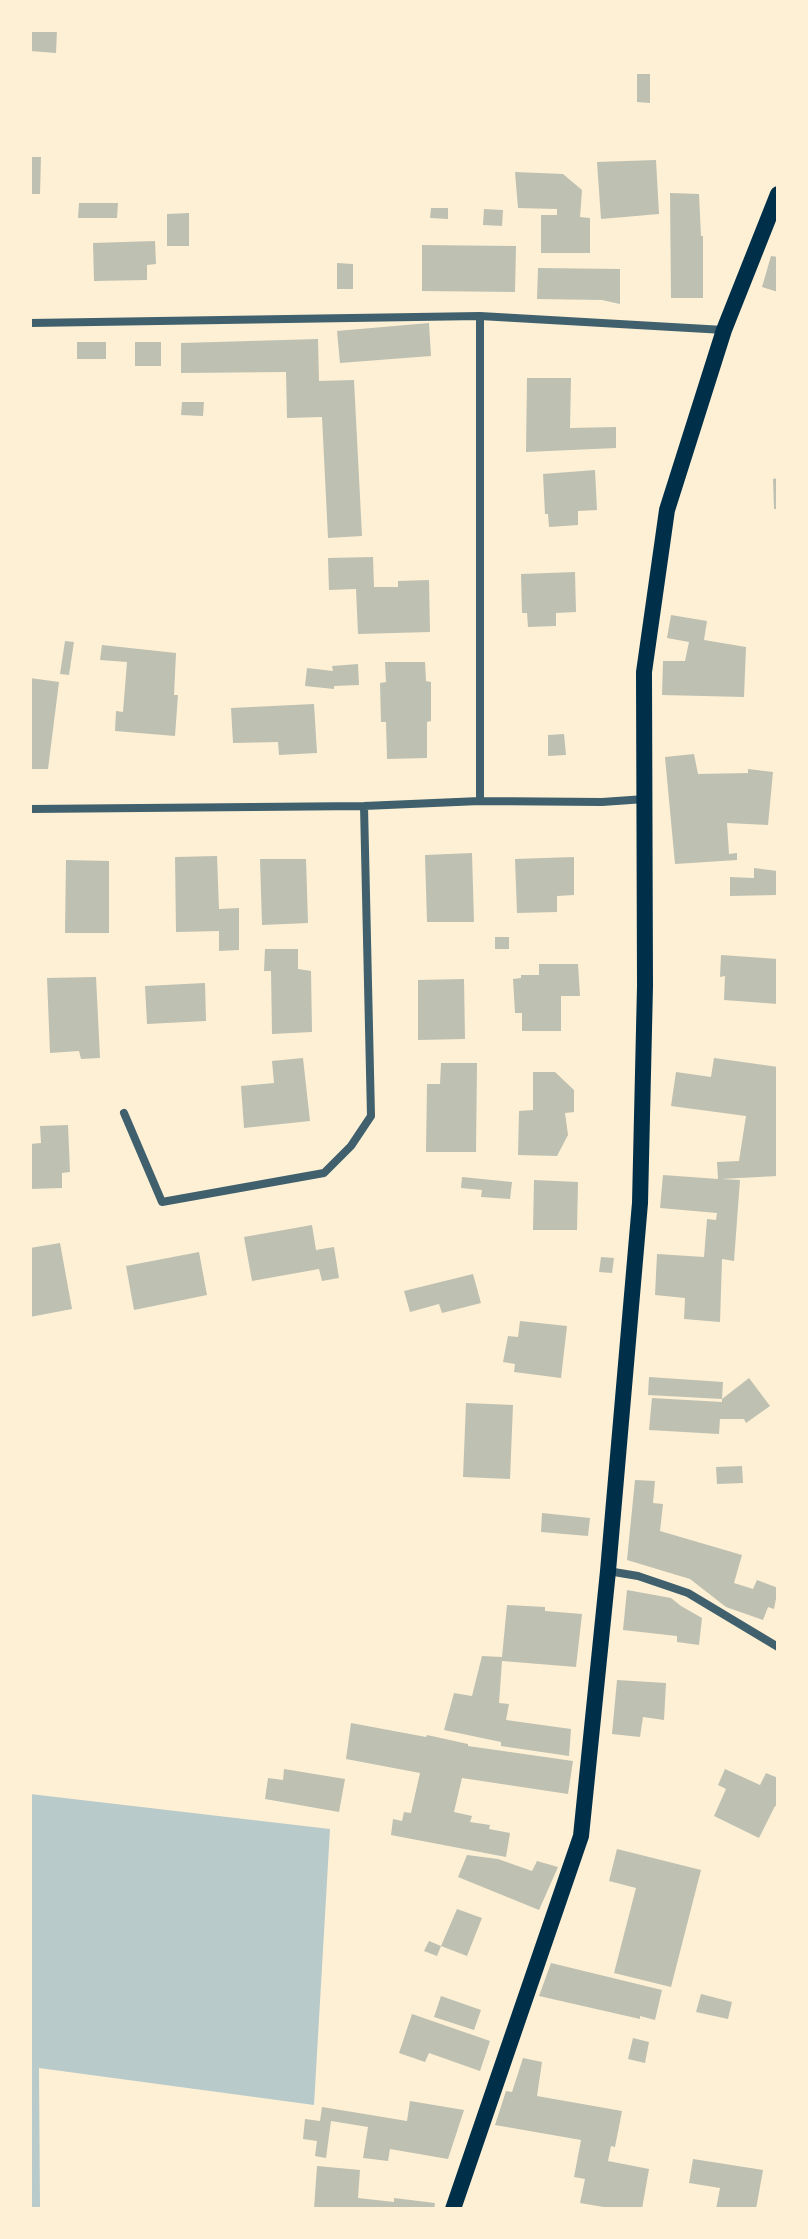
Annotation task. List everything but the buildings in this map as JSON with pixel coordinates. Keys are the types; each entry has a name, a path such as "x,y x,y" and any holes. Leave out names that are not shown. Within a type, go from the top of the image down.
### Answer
{"main road":[{"path":"453,2209 581,1836 590,1773 640,1203 645,986 644,672 667,510 724,330 778,196"}],"street":[{"path":"30,323 480,316 724,330"},
{"path":"480,316 480,801"},
{"path":"30,809 364,806 646,799"},
{"path":"124,1113 162,1202 324,1173 351,1146 371,1116 364,806"},
{"path":"608,1571 638,1576 688,1593 778,1647"}],"shaded area":[{"path":"30,1794 330,1829 314,2105 39,2068 40,2209 30,2209"}]}
